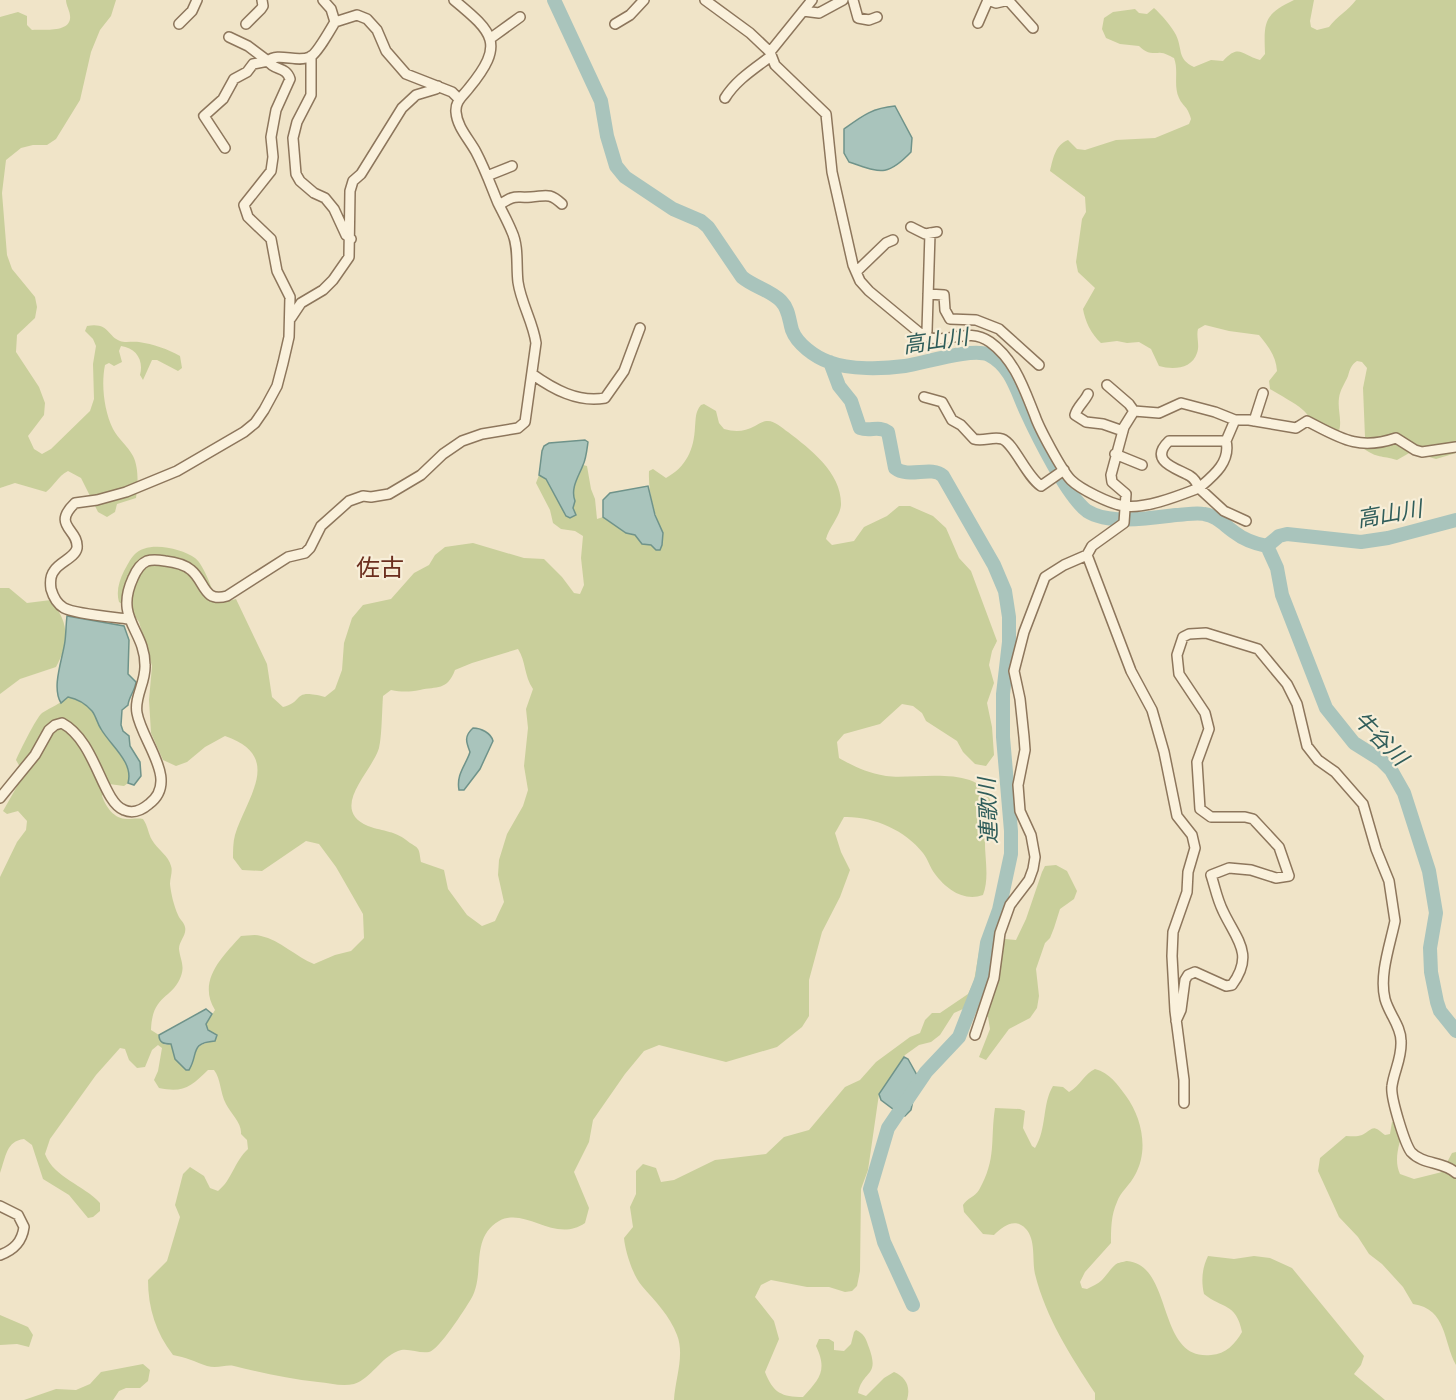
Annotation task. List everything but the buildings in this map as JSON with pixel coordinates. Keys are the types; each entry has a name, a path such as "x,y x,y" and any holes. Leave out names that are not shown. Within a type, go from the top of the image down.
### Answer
{"street":[{"path":"179,24 192,11 197,0"},
{"path":"246,24 263,6 262,0"},
{"path":"0,798 35,755 49,730 54,725 63,723 78,734 85,744 111,797 120,808 136,812 154,801 160,794 161,774 137,712 136,701 146,668 145,658 140,642 128,619 127,593 135,572 141,565 149,560 158,559 180,564 196,575 205,591 212,596 219,598 227,596 288,557 305,553 321,526 349,501 356,497 389,494 421,475 442,454 462,441 482,434 522,426 527,416 536,337 518,283 514,235 476,151 459,125 456,112 459,99 490,57 491,38 481,24 454,0"},
{"path":"615,24 630,15 644,0"},
{"path":"705,0 750,33 770,54 775,65 826,114 832,172 856,272 869,291 930,340 968,334 991,342 1003,354 1022,382 1036,420 1060,472 1079,487 1124,506 1159,502 1199,488 1217,472 1221,466 1227,447 1226,441 1235,420"},
{"path":"725,99 739,80 770,54 808,4 819,13 843,0"},
{"path":"853,0 858,18 869,20 877,17"},
{"path":"978,23 988,0 996,3 1009,0 1033,28"},
{"path":"328,1 334,22"},
{"path":"351,239 346,235 334,209 325,198 314,193 300,181 296,174 293,138 297,122 311,95 311,56 334,22 357,15 367,19 377,30 386,51 406,74 452,92 459,99"},
{"path":"491,38 520,17"},
{"path":"128,619 65,609 55,598 51,586 52,572 63,561 75,554 77,548 65,522 66,515 75,503 126,492 177,471 249,428 264,410 277,386 289,337 290,297 277,271 271,239 248,217 244,205 271,171 273,157 271,137 276,110 290,79 285,70 273,66 248,46 229,37"},
{"path":"225,148 204,116 223,99 234,79 247,72 253,64 268,62 273,58 311,56"},
{"path":"289,322 296,307 323,290 349,257 350,190 353,181 366,167 402,108 416,95 432,91 438,86"},
{"path":"487,176 512,166"},
{"path":"499,205 517,196 540,195 554,197 562,204"},
{"path":"911,227 925,234 933,233 927,331 924,336"},
{"path":"856,272 886,243 893,240"},
{"path":"928,294 944,295 945,310 950,319 976,320 999,329 1039,365"},
{"path":"532,374 574,397 605,398 624,371 640,328"},
{"path":"1107,385 1134,411 1159,413 1168,411 1181,403 1235,420 1296,428 1307,422 1360,445 1372,445 1396,438 1422,452 1456,447"},
{"path":"1254,421 1263,393"},
{"path":"1088,394 1075,415 1086,422 1103,424 1123,432"},
{"path":"924,397 942,402 952,420 961,425 974,440 998,438 1006,442 1038,484 1044,486 1060,472"},
{"path":"975,1035 994,978 1000,933 1010,905 1029,880 1035,856 1030,835 1020,811 1018,785 1025,750 1020,699 1014,671 1024,632 1045,577 1064,565 1087,555 1092,546 1124,523 1126,494 1112,482 1111,475 1115,454 1134,411"},
{"path":"1226,441 1169,441 1165,444 1163,455 1166,463 1174,470 1192,477 1199,488 1224,511 1246,521"},
{"path":"1115,454 1142,465"},
{"path":"1087,555 1131,672 1152,710 1164,752 1177,816 1192,835 1195,848 1188,872 1187,892 1173,933 1172,956 1176,1021 1184,1080 1184,1103"},
{"path":"1176,1021 1181,1010 1185,980 1188,975 1196,972 1226,986 1232,985 1238,977 1244,960 1243,949 1220,906 1210,875 1229,868 1251,870 1276,878 1289,876 1279,848 1253,819 1211,817 1200,809 1197,762 1209,729 1205,713 1179,674 1177,655 1184,637 1189,634 1206,633 1258,649 1287,684 1297,704 1307,746 1318,760 1335,772 1363,804 1376,849 1389,881 1395,921 1383,980 1386,1003 1401,1033 1400,1062 1392,1087 1394,1103 1404,1138 1413,1154 1420,1159 1450,1168 1456,1173"},
{"path":"0,1206 18,1215 24,1227 20,1241 13,1249 0,1255"}],"green space":[{"path":"66,0 116,0 111,16 100,30 91,52 80,100 56,139 47,145 21,148 6,160 2,193 7,255 12,269 35,297 37,307 35,318 17,335 16,352 39,387 45,403 44,415 28,436 34,449 42,454 51,449 90,411 94,399 93,364 96,346 85,331 87,326 100,326 120,341 144,343 170,351 180,356 182,368 178,371 157,360 152,360 143,380 140,375 141,364 138,356 131,349 121,346 119,351 122,362 114,366 109,363 105,365 103,389 107,414 115,433 133,456 138,477 136,498 117,504 115,512 107,517 98,512 81,478 68,471 46,492 15,483 0,488 0,17 18,12 27,16 27,25 32,30 60,28 65,26 70,19"},
{"path":"1294,0 1314,0 1310,21 1311,27 1317,30 1329,27 1356,0 1456,0 1456,453 1436,459 1411,452 1397,460 1376,455 1363,448 1365,437 1363,388 1367,368 1362,362 1357,361 1352,366 1340,392 1340,429 1335,439 1325,436 1299,407 1270,389 1269,381 1277,371 1275,361 1259,335 1205,325 1198,329 1198,350 1195,358 1181,367 1170,368 1159,366 1151,349 1139,342 1101,343 1091,331 1085,318 1083,309 1095,288 1078,272 1076,262 1082,219 1086,212 1085,197 1050,171 1057,149 1068,140 1077,149 1085,150 1116,140 1155,138 1189,124 1191,119 1177,93 1174,58 1162,53 1148,52 1139,46 1120,44 1106,38 1102,29 1104,18 1113,12 1135,9 1139,13 1147,14 1154,8 1174,32 1185,61 1194,67 1211,60 1223,61 1237,51 1260,60 1265,54 1266,27 1271,15"},
{"path":"704,404 716,411 719,423 728,430 743,430 764,422 773,422 806,446 823,463 836,482 840,493 840,509 826,539 832,545 854,541 864,527 887,516 899,506 910,506 933,516 946,528 959,558 971,571 997,641 989,665 994,683 987,703 994,755 986,766 975,764 963,752 957,741 926,721 922,713 913,706 902,704 880,724 844,734 837,742 839,758 867,771 898,777 960,778 984,789 990,800 991,809 985,836 986,874 983,895 969,897 956,893 944,885 925,855 898,831 866,819 844,817 835,833 850,870 840,897 822,932 809,980 809,1016 802,1027 777,1047 726,1062 659,1045 644,1051 593,1120 589,1142 574,1172 589,1208 585,1223 574,1228 562,1229 519,1218 509,1218 499,1221 490,1228 481,1247 477,1279 471,1299 452,1328 433,1350 429,1352 398,1351 386,1358 360,1381 345,1385 286,1377 231,1366 211,1367 173,1355 154,1320 148,1280 167,1261 180,1217 175,1205 183,1174 190,1167 204,1176 210,1188 218,1191 227,1182 248,1149 247,1140 241,1134 238,1122 226,1104 214,1070 208,1070 197,1081 181,1089 159,1088 154,1080 162,1048 158,1045 152,1050 145,1067 137,1068 129,1060 125,1049 120,1048 96,1075 50,1139 45,1154 55,1169 100,1203 100,1211 93,1217 88,1218 69,1195 43,1179 32,1145 24,1139 10,1146 0,1173 0,877 17,842 26,830 27,821 18,811 7,814 3,811 24,774 16,760 32,728 42,713 68,697 79,699 93,712 100,728 126,763 130,776 128,783 124,786 109,784 102,796 114,815 127,819 143,819 152,840 170,862 172,896 185,930 179,949 182,965 181,976 155,1010 151,1030 159,1035 165,1045 171,1044 192,1066 198,1048 215,1041 206,1024 215,1010 210,999 210,979 226,952 241,936 256,935 268,938 314,964 351,951 364,938 363,914 336,867 319,844 306,841 262,871 242,870 233,858 235,835 257,779 257,766 253,755 243,744 225,736 205,747 187,762 176,766 163,760 151,733 149,700 152,666 139,622 129,608 119,602 118,598 121,579 133,557 140,550 164,547 181,551 195,558 205,571 216,600 225,602 236,599 267,664 272,697 283,707 307,694 325,697 335,689 342,670 344,643 352,618 363,605 391,599 414,573 429,565 435,555 445,547 473,543 524,558 544,559 574,593 580,594 584,585 581,558 583,536 575,531 561,529 553,523 550,510 536,483 539,475 546,479 566,516 575,515 573,508 575,482 583,465 587,466 597,519 603,517 626,533 635,535 642,544 663,534 652,503 649,471 653,469 666,478 684,463 691,450 696,415 701,405","holes":["518,649 533,689 526,709 528,728 524,766 528,790 523,806 507,834 499,860 498,875 504,902 495,921 482,926 467,915 448,889 444,870 421,862 417,848 399,836 368,826 357,819 352,810 352,800 379,748 383,696 391,690 408,691 445,685 455,670 472,663"]},
{"path":"0,588 9,588 27,603 51,600 57,608 66,632 64,649 56,667 20,679 0,694"},
{"path":"1056,865 1067,871 1077,891 1074,899 1060,909 1050,938 1045,943 1036,969 1039,996 1037,1008 1030,1018 1009,1029 986,1060 979,1057 990,1029 988,1017 976,1011 963,1009 954,1013 940,1035 905,1055 879,1094 868,1170 861,1189 860,1271 857,1286 852,1291 845,1292 829,1287 807,1287 771,1280 761,1285 755,1297 774,1321 779,1339 765,1372 771,1385 779,1392 784,1395 803,1397 820,1374 820,1355 816,1346 819,1339 829,1339 834,1342 834,1350 844,1351 851,1344 856,1330 866,1340 873,1363 858,1393 866,1396 884,1378 894,1372 906,1383 907,1400 674,1400 680,1359 677,1335 666,1315 636,1276 630,1263 624,1238 633,1227 630,1207 636,1194 636,1171 643,1164 656,1168 661,1182 674,1180 715,1160 766,1154 784,1137 809,1130 845,1087 860,1080 876,1062 910,1037 920,1033 925,1020 932,1013 940,1013 968,994 974,981 979,952 985,940 994,938 1016,940 1045,866"},
{"path":"1095,1069 1105,1073 1113,1080 1132,1105 1140,1124 1143,1145 1142,1155 1133,1179 1123,1191 1115,1207 1111,1243 1085,1272 1080,1282 1082,1288 1087,1289 1099,1283 1118,1263 1127,1261 1142,1266 1152,1278 1181,1343 1194,1353 1211,1355 1230,1348 1242,1332 1236,1316 1228,1307 1204,1294 1204,1265 1208,1256 1234,1259 1254,1256 1270,1258 1292,1268 1364,1356 1354,1374 1385,1400 1095,1400 1095,1393 1052,1321 1035,1274 1031,1239 1026,1229 1022,1225 1013,1223 994,1235 983,1234 964,1212 963,1205 979,1190 985,1179 991,1159 995,1108 1025,1111 1023,1128 1035,1148 1039,1141 1047,1101 1053,1086 1063,1087 1069,1092"},
{"path":"1398,1121 1404,1127 1397,1156 1400,1174 1414,1179 1442,1172 1452,1153 1456,1152 1456,1365 1438,1319 1424,1307 1413,1304 1403,1287 1382,1264 1369,1254 1358,1237 1339,1217 1318,1171 1320,1158 1346,1136 1360,1136 1373,1128 1385,1135 1390,1134 1392,1122"},
{"path":"0,1315 28,1327 33,1335 29,1347 17,1344 0,1345"},
{"path":"143,1364 150,1370 148,1381 140,1388 126,1388 119,1391 113,1400 24,1400 56,1389 76,1390 90,1384 101,1372"}],"water":[{"path":"895,106 912,138 911,152 889,169 876,170 849,162 844,153 844,129 868,113"},
{"path":"585,440 588,442 586,457 574,491 573,508 576,515 570,518 566,516 546,479 539,475 542,451 549,443"},
{"path":"648,486 655,515 663,533 660,550 656,550 651,545 642,544 635,535 626,533 603,517 603,500 610,493"},
{"path":"67,616 124,626 129,640 128,674 136,682 128,705 122,710 121,725 123,731 129,736 130,746 140,762 141,776 134,785 128,783 128,768 101,729 92,711 72,698 68,697 61,703 58,696 58,672 65,641"},
{"path":"473,728 485,732 493,741 480,769 464,790 459,790 460,774 470,752 467,736"},
{"path":"206,1009 212,1014 206,1024 208,1030 217,1035 215,1041 201,1044 198,1047 189,1070 186,1070 175,1059 171,1044 162,1042 159,1035"},
{"path":"904,1057 908,1059 918,1077 919,1085 915,1091 911,1110 905,1116 881,1100 879,1094"}],"waterway":[{"name":"高山川","path":"554,0 601,101 607,136 616,166 625,177 673,209 701,221 708,227 742,277 772,294 784,304 794,335 802,345 818,357 837,365 877,368 905,366 961,354 989,355 1008,372 1045,449 1071,492 1087,511 1107,518 1143,519 1194,513 1204,514 1217,519 1245,539 1267,546 1279,536 1287,534 1361,542 1388,538 1456,520"},
{"name":"連歌川","path":"830,362 839,386 851,401 860,428 881,429 888,432 895,468 907,472 932,472 943,476 994,565 1005,591 1009,617 1009,642 1003,694 1003,737 1011,854 999,910 987,943 982,978 959,1037 926,1072 888,1128 870,1189 884,1242 913,1305"},
{"name":"牛谷川","path":"1267,546 1277,568 1282,595 1326,708 1354,743 1381,760 1391,770 1404,793 1429,871 1436,913 1430,948 1431,972 1437,1002 1440,1011 1456,1031"}],"district":[{"name":"佐古","path":"380,565"}]}
